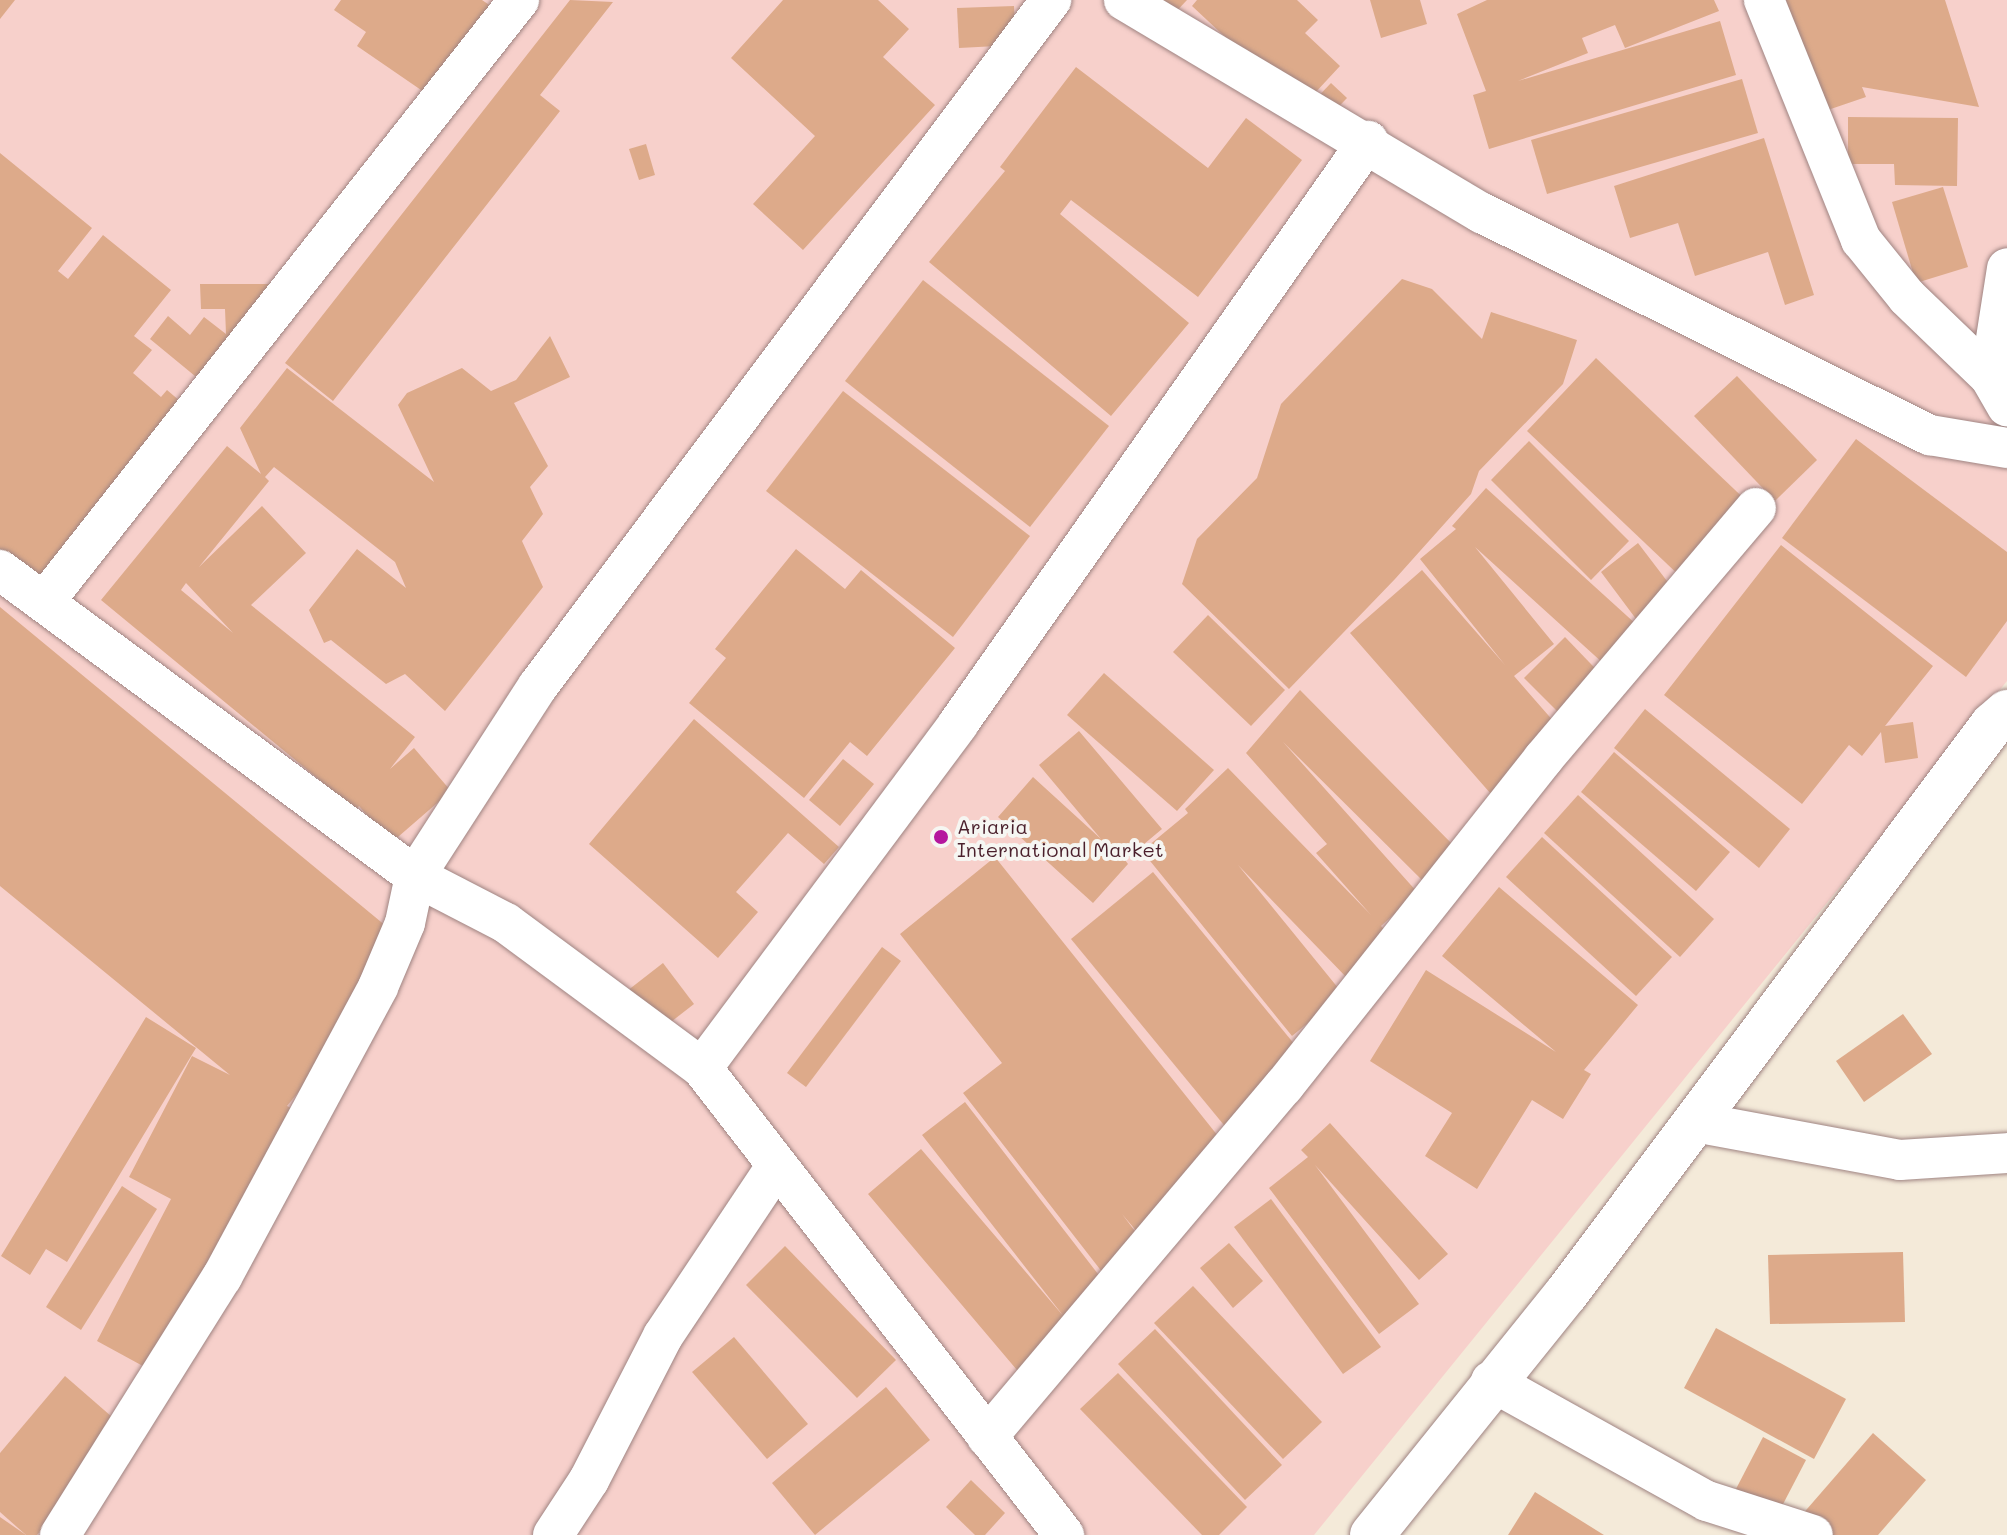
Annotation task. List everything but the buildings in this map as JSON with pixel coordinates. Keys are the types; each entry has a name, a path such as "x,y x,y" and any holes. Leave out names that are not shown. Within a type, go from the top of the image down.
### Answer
{"main road":[{"path":"1372,1535 1491,1381 1566,1294 1992,725 2007,712"}],"street":[{"path":"44,602 519,0"},
{"path":"60,1535 222,1277 378,987 405,923 415,876 538,686 1051,0"},
{"path":"1124,0 1368,141 1482,213 1930,435 2007,448"},
{"path":"1764,0 1861,240 1907,297 1998,392"},
{"path":"702,1068 958,724 1368,141"},
{"path":"1998,392 2007,268"},
{"path":"987,1437 1284,1086 1543,759 1756,508"},
{"path":"0,570 415,876 506,923 702,1068 775,1168 1064,1535"},
{"path":"1695,1122 1900,1160 2007,1153"},
{"path":"553,1535 589,1480 663,1336 775,1168"},
{"path":"1491,1381 1707,1501 1813,1535"}],"shaded area":[{"name":"Ariaria International Market","path":"0,0 2007,0 2007,681 1314,1535 0,1535"}],"place":[{"name":"Ariaria International Market","path":"941,837"}]}
